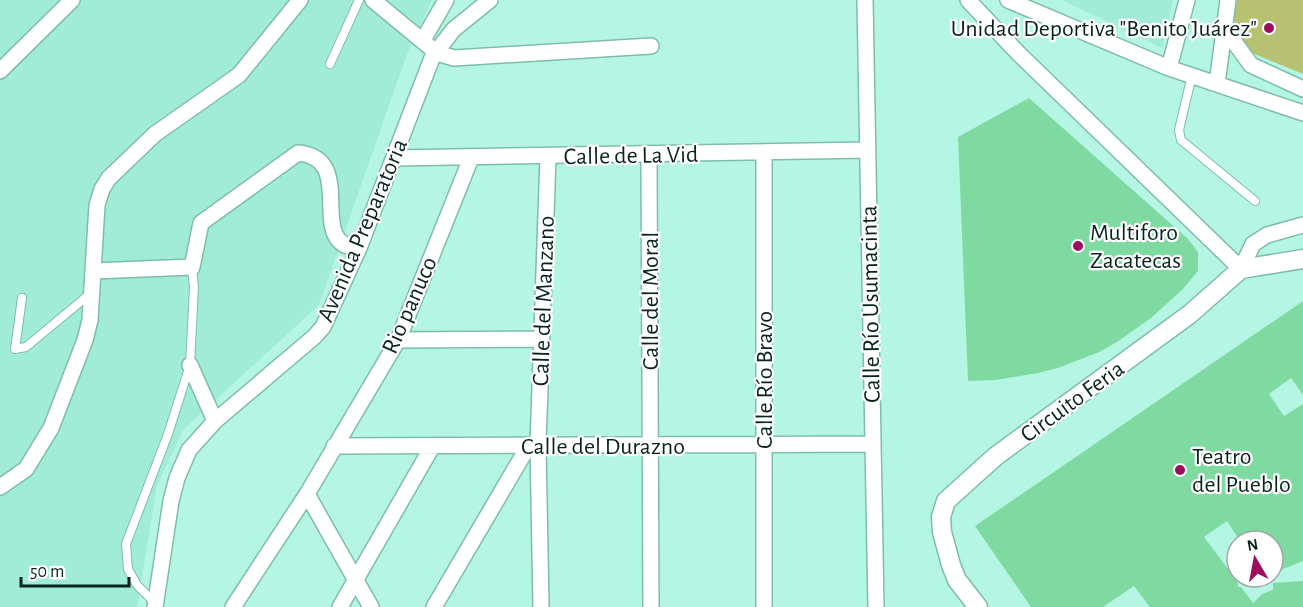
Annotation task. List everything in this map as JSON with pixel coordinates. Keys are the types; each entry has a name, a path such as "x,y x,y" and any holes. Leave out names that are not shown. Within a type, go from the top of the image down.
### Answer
{"street":[{"path":"0,70 72,0"},
{"path":"0,487 26,469 51,428 85,340 90,320 97,205 102,189 109,178 155,134 239,75 300,0"},
{"path":"373,0 437,53 453,58 651,46"},
{"path":"423,40 446,0"},
{"name":"Avenida Preparatoria","path":"155,605 182,461 215,421 323,327 358,248 432,58 453,30 490,0"},
{"name":"Calle Río Usumacinta","path":"865,0 876,607"},
{"path":"968,0 1035,70 1241,269"},
{"path":"1008,0 1169,68 1303,113"},
{"path":"1169,68 1187,0"},
{"path":"1217,84 1228,0"},
{"path":"1224,28 1251,65 1303,89"},
{"name":"Calle de La Vid","path":"394,158 867,150"},
{"path":"93,271 192,267 201,223 298,153 309,154 324,165 329,176 332,231 339,243 358,248"},
{"name":"Calle Río Bravo","path":"764,153 764,607"},
{"name":"Calle del Moral","path":"649,155 651,607"},
{"name":"Calle del Manzano","path":"541,607 534,445 541,339 548,157"},
{"name":"Rio panuco","path":"233,607 306,494 398,340 471,158"},
{"path":"1241,269 1253,244 1267,235 1303,225"},
{"path":"1241,269 1303,259"},
{"name":"Circuito Feria","path":"978,607 957,580 951,565 942,532 941,517 946,501 996,456 1190,314 1241,269"},
{"path":"398,340 541,339"},
{"path":"190,365 215,421"},
{"name":"Calle del Durazno","path":"334,446 873,444"},
{"path":"435,607 534,445"},
{"path":"340,607 432,447"},
{"path":"306,494 371,607"}],"lane":[{"path":"330,64 358,0"},
{"path":"1192,75 1179,130 1181,140 1255,201"},
{"path":"155,605 137,585 128,569 126,544 168,434 190,365 194,287 192,267"},
{"path":"22,298 15,349 20,350 91,292"}],"shaded area":[{"path":"0,0 432,0 406,57 319,305 184,429 157,485 137,607 0,607"},
{"path":"1062,0 1173,0 1162,48"},
{"name":"Unidad Deportiva \"Benito Juárez\"","path":"1234,0 1303,0 1303,74 1240,48 1235,24"}],"building":[{"name":"Multiforo Zacatecas","path":"1029,98 1188,239 1198,252 1198,271 1183,289 1151,318 1099,352 1038,373 996,380 968,381 958,137"},
{"path":"1303,301 1303,395 1291,378 1269,394 1284,416 1303,404 1303,561 1285,568 1285,529 1232,529 1227,521 1204,537 1225,565 1225,589 1242,589 1253,603 1262,594 1273,589 1285,589 1285,582 1303,581 1303,607 1150,607 1134,586 1103,607 1031,607 975,526"}],"place":[{"name":"Unidad Deportiva \"Benito Juárez\"","path":"1269,28"},
{"name":"Multiforo Zacatecas","path":"1078,246"},
{"name":"Teatro del Pueblo","path":"1180,470"}]}
